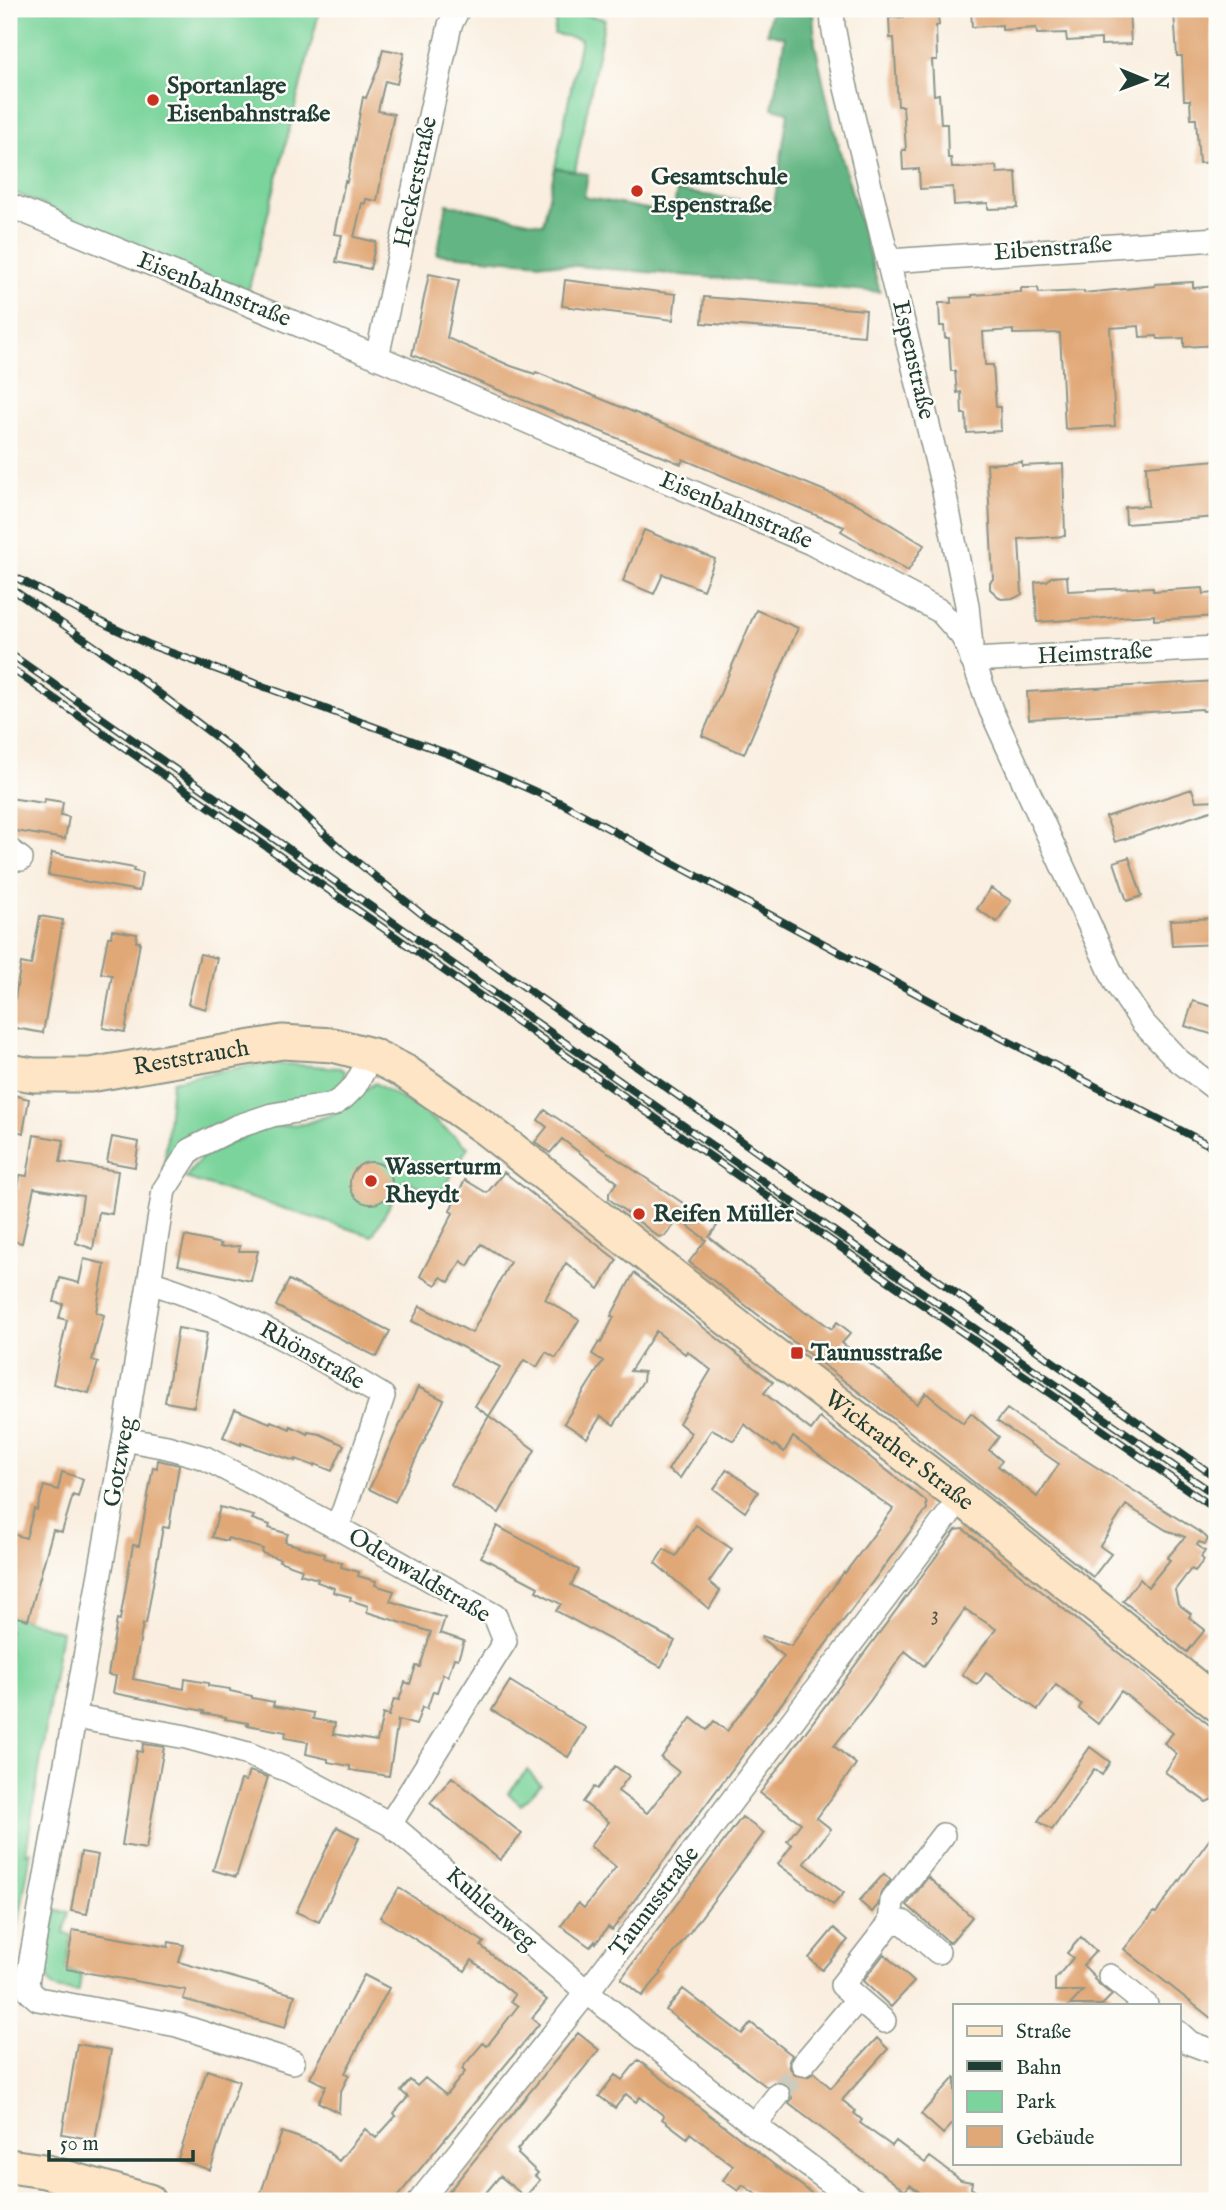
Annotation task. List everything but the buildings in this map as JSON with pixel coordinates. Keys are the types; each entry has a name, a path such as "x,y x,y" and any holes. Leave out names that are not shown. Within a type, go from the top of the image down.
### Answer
{"main road":[{"name":"Reststrauch","path":"9,1071 34,1075 90,1075 282,1042 333,1045 372,1055"},
{"name":"Wickrather Straße","path":"372,1055 404,1071 485,1128 961,1498 1217,1704"},
{"path":"9,2165 44,2171 149,2201"}],"street":[{"name":"Heckerstraße","path":"377,357 450,25 458,9"},
{"name":"Espenstraße","path":"832,9 832,26 840,62 944,491 967,605 972,660"},
{"name":"Espenstraße","path":"840,62 844,25 849,9"},
{"name":"Eisenbahnstraße","path":"9,205 377,357 811,543 940,611 962,636 991,710 1116,983 1143,1023 1178,1060 1217,1090"},
{"name":"Eibenstraße","path":"889,261 1217,239"},
{"name":"Heimstraße","path":"972,660 1217,648"},
{"name":"Gotzweg","path":"293,2062 177,2025 38,1999 30,1992 27,1982 124,1438 164,1190 190,1150 236,1127 272,1115 332,1105 343,1098 355,1086 372,1055"},
{"name":"Rhönstraße","path":"149,1282 173,1289 307,1350 383,1396 336,1527"},
{"name":"Odenwaldstraße","path":"124,1438 205,1458 495,1616 505,1641 390,1824"},
{"name":"Taunusstraße","path":"420,2201 587,1992 961,1498"},
{"name":"Kuhlenweg","path":"75,1717 186,1737 248,1754 290,1771 390,1824 587,1992 856,2201"},
{"path":"884,2021 842,1985 890,1923 892,1901 943,1835"},
{"path":"890,1923 903,1922 938,1952"},
{"path":"1111,1976 1145,2004"},
{"path":"803,2064 858,1999"},
{"path":"1180,2034 1190,2043 1217,2053"},
{"path":"754,2124 778,2095"}],"green space":[{"name":"Sportanlage Eisenbahnstraße","path":"9,9 320,9 247,296 9,190"},
{"path":"506,9 554,9 605,19 575,171 555,168 581,39 554,34 556,21"},
{"path":"771,9 813,9 815,44 834,130 880,292 437,254 447,204 543,224 555,168 588,174 584,197 673,214 677,191 774,205 788,112 772,108 785,37 767,33"},
{"path":"286,1064 340,1068 345,1071 346,1081 334,1094 273,1109 163,1179 172,1081 246,1066"},
{"path":"375,1083 421,1110 468,1147 438,1199 405,1179 372,1236 185,1178 204,1155 273,1126 304,1124 333,1114"},
{"path":"9,1615 61,1631 26,1853 31,1851 16,1939 10,1944 9,1944"},
{"path":"527,1770 541,1785 521,1805 508,1793"},
{"path":"55,1911 69,1912 64,1934 72,1935 66,1969 81,1975 79,1990 76,1992 56,1989 50,1983 48,1964"}],"tunnel":[{"path":"778,2095 803,2064"}],"railway":[{"path":"9,574 150,645 454,756 561,803 938,1005 1217,1149"},
{"path":"9,587 126,668 237,753 341,849 423,915 1217,1478"},
{"path":"9,653 1217,1496"},
{"path":"9,667 1217,1510"}],"place":[{"name":"Sportanlage Eisenbahnstraße","path":"153,100"},
{"name":"Gesamtschule Espenstraße","path":"637,191"},
{"name":"Wasserturm Rheydt","path":"371,1181"},
{"name":"Reifen Müller","path":"639,1214"},
{"name":"Taunusstraße","path":"797,1353"}]}
